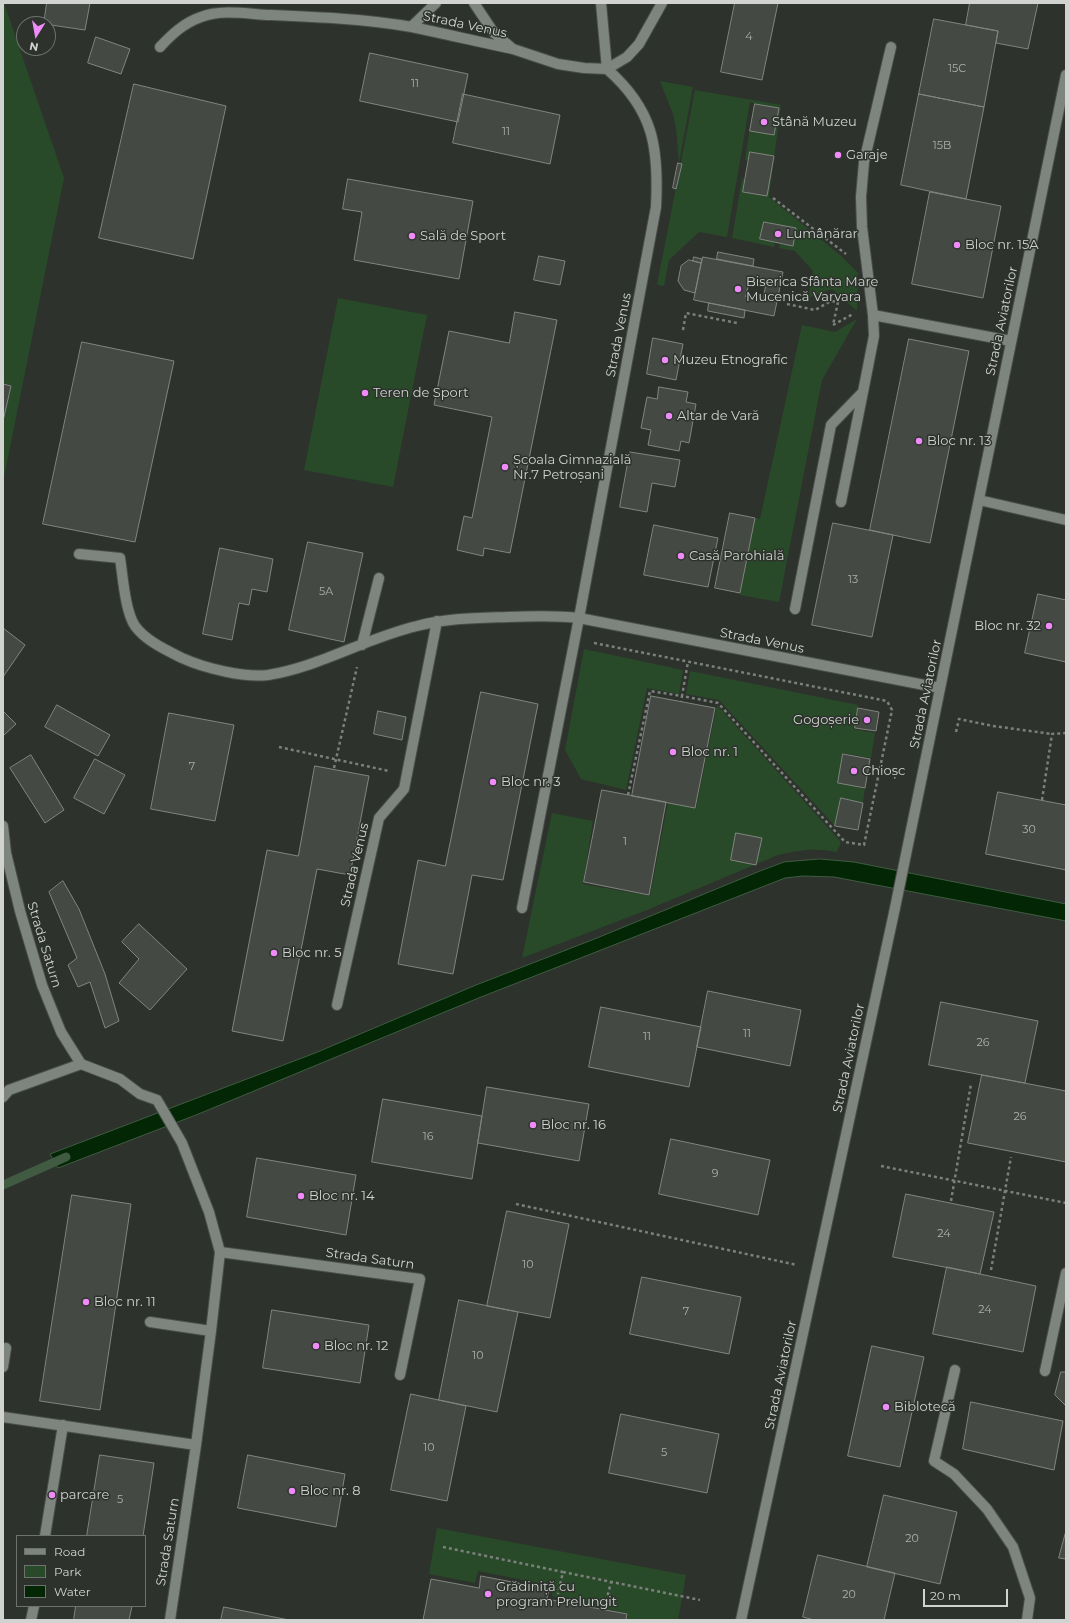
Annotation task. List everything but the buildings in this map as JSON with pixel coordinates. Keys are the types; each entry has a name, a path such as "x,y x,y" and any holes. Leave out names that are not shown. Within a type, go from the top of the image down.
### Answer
{"street":[{"name":"Strada Venus","path":"411,27 436,3"},
{"name":"Strada Venus","path":"474,3 494,33 513,49"},
{"path":"601,3 608,69 627,57 639,44 662,3"},
{"name":"Strada Venus","path":"160,47 175,30 187,23 202,16 220,13 308,16 411,27 513,49 558,64 584,68 608,69 620,80 639,105 650,128 656,154 657,181 656,207 650,244 522,908"},
{"path":"841,502 874,336 873,315 866,271 861,197 864,162 891,47"},
{"name":"Strada Aviatorilor","path":"741,1620 905,861 1011,341 1061,125 1066,75"},
{"path":"873,315 1011,341"},
{"path":"795,609 831,425 862,392"},
{"path":"979,500 1066,520"},
{"name":"Strada Venus","path":"79,554 120,558 127,604 135,626 146,637 165,650 193,663 242,675 267,675 293,669 362,645 393,632 437,621 462,618 554,615 579,618 940,688"},
{"path":"362,645 379,578"},
{"name":"Strada Venus","path":"337,1005 380,818 404,789 437,621"},
{"name":"Strada Saturn","path":"3,826 6,853 20,911 42,985 61,1032 81,1064 120,1079 140,1094 157,1100 182,1144 209,1212 220,1252 212,1331 170,1620"},
{"path":"3,1097 9,1090 81,1064"},
{"name":"Strada Saturn","path":"220,1252 420,1279 400,1375"},
{"path":"1045,1371 1066,1273"},
{"path":"150,1322 212,1331"},
{"path":"3,1367 6,1348"},
{"path":"955,1370 934,1461 954,1474 987,1509 1012,1547 1030,1598 1028,1620"},
{"path":"3,1417 196,1445"},
{"path":"45,1535 63,1425"},
{"path":"31,1620 34,1607"}],"path":[{"path":"773,198 866,271"},
{"path":"787,304 815,310 831,301 838,302 833,325 852,314"},
{"path":"683,330 686,313 737,323"},
{"path":"579,618 584,641 887,701 892,710 864,845 845,842 718,703 650,691 628,795"},
{"path":"334,768 362,645"},
{"path":"681,702 688,662"},
{"path":"956,732 959,719 993,726 1052,734 1066,733"},
{"path":"1042,800 1052,734"},
{"path":"279,747 398,773 404,789"},
{"path":"951,1201 971,1084"},
{"path":"990,1270 1011,1157"},
{"path":"881,1166 1066,1203"},
{"path":"516,1204 817,1269"},
{"path":"443,1548 700,1600"},
{"path":"558,1594 563,1572"},
{"path":"605,1607 611,1582"}],"green space":[{"path":"4,3 16,38 16,56 22,56 64,178 3,482"},
{"path":"660,81 693,87 679,163 676,128 673,114"},
{"path":"695,90 781,105 769,197 840,255 858,273 857,311 832,289 808,298 813,271 795,251 779,248 780,244 793,246 796,228 764,222 760,239 775,242 774,247 732,238 742,178 746,180 744,192 767,196 774,157 751,152 749,160 745,160 754,103 750,102 727,237 699,232 669,260 664,286 657,285","holes":["755,104 779,108 774,135 750,131"]},
{"name":"Teren de Sport","path":"338,298 427,315 393,487 304,470"},
{"path":"857,319 822,380 779,602 740,595 755,518 760,519 802,325 835,332"},
{"path":"584,649 683,670 679,694 647,688 626,790 581,779 565,750"},
{"path":"690,671 858,705 853,729 875,733 871,758 843,753 838,783 865,789 863,802 840,798 835,826 719,700 686,694"},
{"path":"717,705 841,842 837,852 808,850 778,855 647,910 522,958 552,813 593,821 583,884 650,896 668,802 696,808"},
{"path":"437,1528 686,1575 678,1620 627,1620 628,1614 552,1596 554,1586 478,1571 475,1583 429,1574"}],"water":[{"path":"820,859 854,862 1066,904 1066,921 834,877 803,876 785,878 481,997 196,1115 58,1168 50,1154 315,1053 476,985 597,938 760,871 784,862"}],"waterway":[{"path":"3,1185 66,1157"}],"place":[{"name":"Stână Muzeu","path":"764,122"},
{"name":"Garaje","path":"838,155"},
{"name":"Lumânărar","path":"778,234"},
{"name":"Sală de Sport","path":"412,236"},
{"name":"Bloc nr. 15A","path":"957,245"},
{"name":"Biserica Sfânta Mare Mucenică Varvara","path":"738,289"},
{"name":"Muzeu Etnografic","path":"665,360"},
{"name":"Teren de Sport","path":"365,393"},
{"name":"Altar de Vară","path":"669,416"},
{"name":"Bloc nr. 13","path":"919,441"},
{"name":"Școala Gimnazială Nr.7 Petroșani","path":"505,467"},
{"name":"Casă Parohială","path":"681,556"},
{"name":"Bloc nr. 32","path":"1049,626"},
{"name":"Gogoșerie","path":"867,720"},
{"name":"Bloc nr. 1","path":"673,752"},
{"name":"Chioșc","path":"854,771"},
{"name":"Bloc nr. 3","path":"493,782"},
{"name":"Bloc nr. 5","path":"274,953"},
{"name":"Bloc nr. 16","path":"533,1125"},
{"name":"Bloc nr. 14","path":"301,1196"},
{"name":"Bloc nr. 11","path":"86,1302"},
{"name":"Bloc nr. 12","path":"316,1346"},
{"name":"Biblotecă","path":"886,1407"},
{"name":"Bloc nr. 8","path":"292,1491"},
{"name":"parcare","path":"52,1495"},
{"name":"Grădiniță cu program Prelungit","path":"488,1594"}]}
